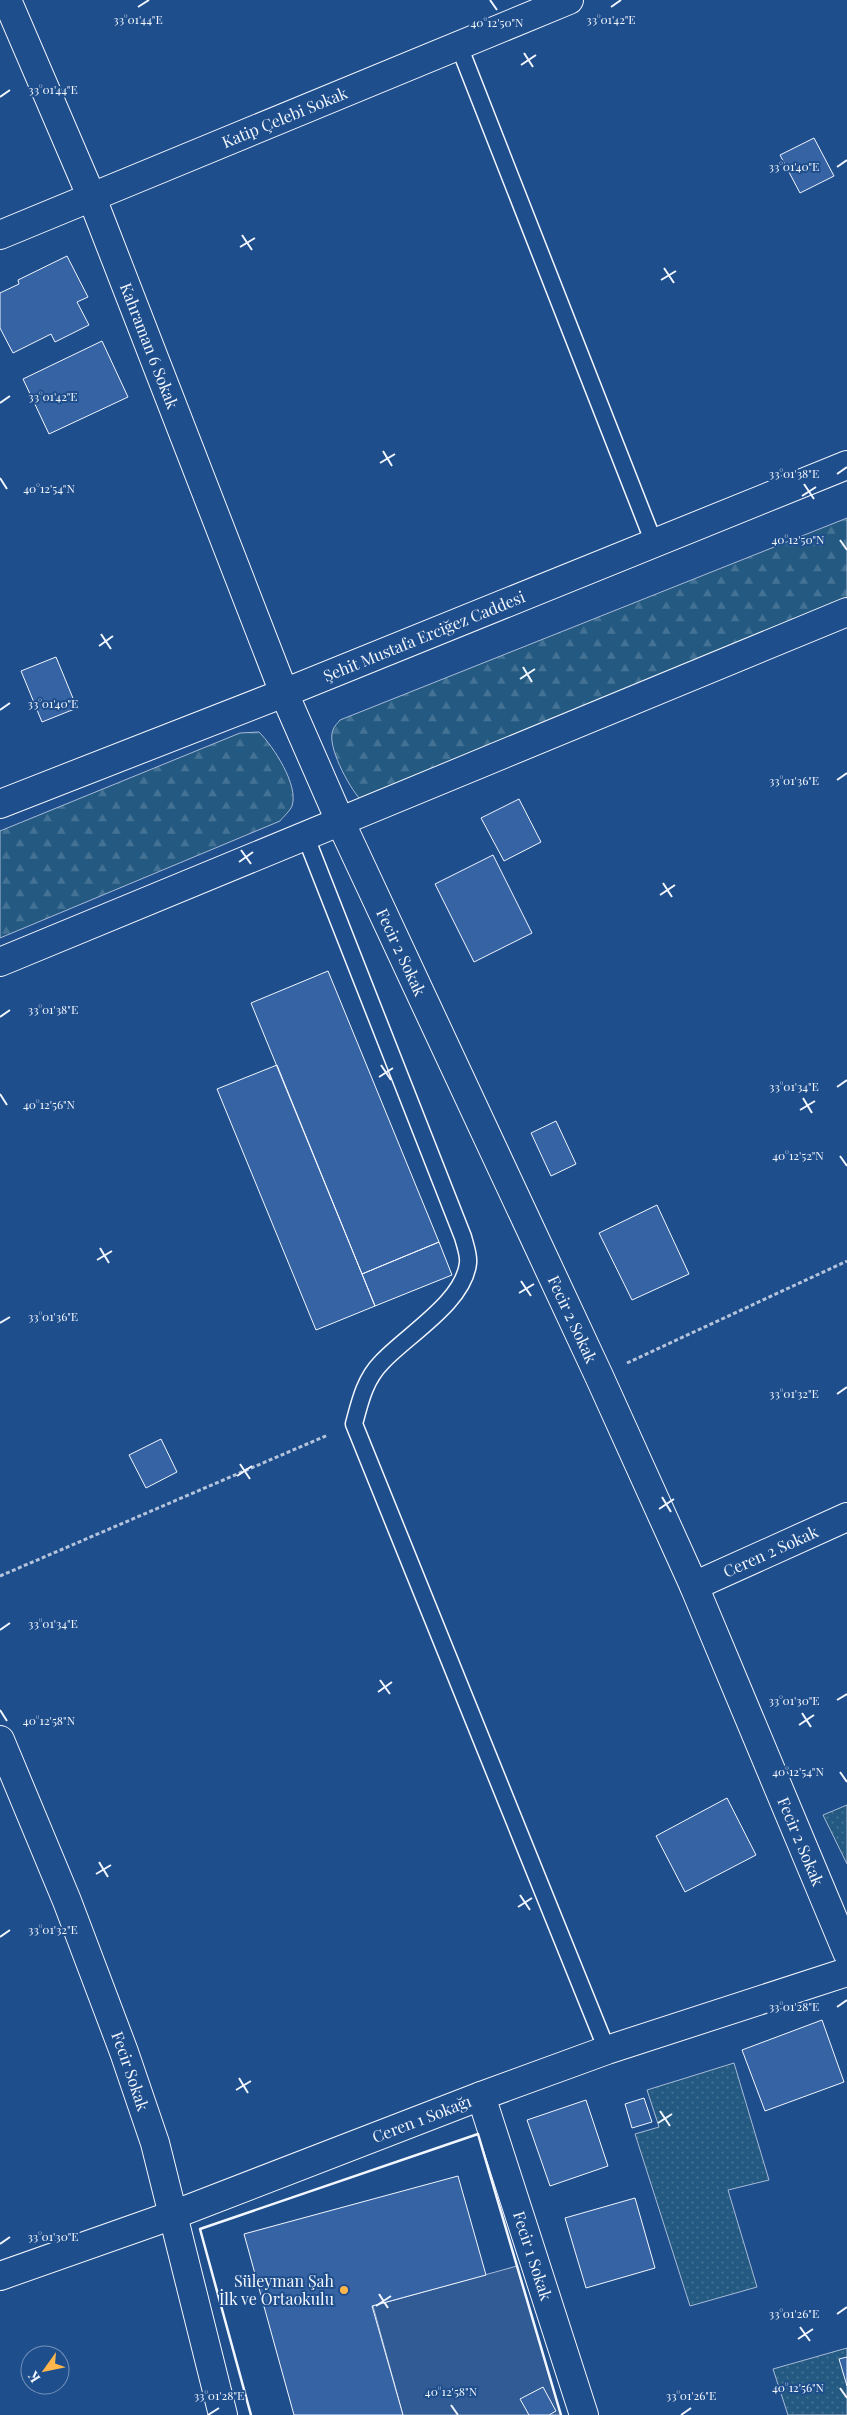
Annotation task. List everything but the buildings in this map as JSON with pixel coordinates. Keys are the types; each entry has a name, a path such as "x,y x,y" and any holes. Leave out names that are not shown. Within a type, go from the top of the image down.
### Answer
{"street":[{"name":"Kahraman 6 Sokak","path":"7,0 92,198 284,693"},
{"name":"Katip Çelebi Sokak","path":"0,235 569,0"},
{"name":"Şehit Mustafa Erciğez Caddesi","path":"0,804 284,693 847,465"},
{"path":"0,962 847,612"},
{"name":"Fecir 2 Sokak","path":"284,693 340,821 600,1376 694,1586 847,1952"},
{"name":"Ceren 2 Sokak","path":"694,1586 847,1517"},
{"name":"Fecir Sokak","path":"0,1740 67,1900 124,2052 155,2143 223,2415"},
{"name":"Ceren 1 Sokağı","path":"0,2276 173,2216 481,2096 607,2050 847,1972"},
{"name":"Fecir 1 Sokak","path":"481,2096 584,2415"}],"lane":[{"path":"459,46 654,543"},
{"path":"305,836 463,1237 469,1262 464,1281 448,1301 381,1362 368,1380 354,1424 607,2050"}],"path":[{"path":"600,1376 847,1261"},
{"path":"0,1576 354,1424"}],"green space":[{"path":"847,518 847,609 360,799 345,776 336,755 332,737 334,729 340,720"},
{"path":"259,732 283,766 292,788 292,806 280,821 0,938 0,831 240,733"},
{"path":"847,1805 847,1864 823,1815"},
{"path":"734,2063 769,2180 728,2190 757,2287 690,2306 635,2134 659,2127 647,2090"},
{"path":"847,2348 847,2415 788,2415 773,2369"}],"shaded area":[{"path":"517,2266 561,2415 403,2415 373,2306"}],"wall":[{"path":"251,2415 200,2229 478,2134 561,2415"}],"place":[{"name":"Süleyman Şah İlk ve Ortaokulu","path":"344,2290"}]}
